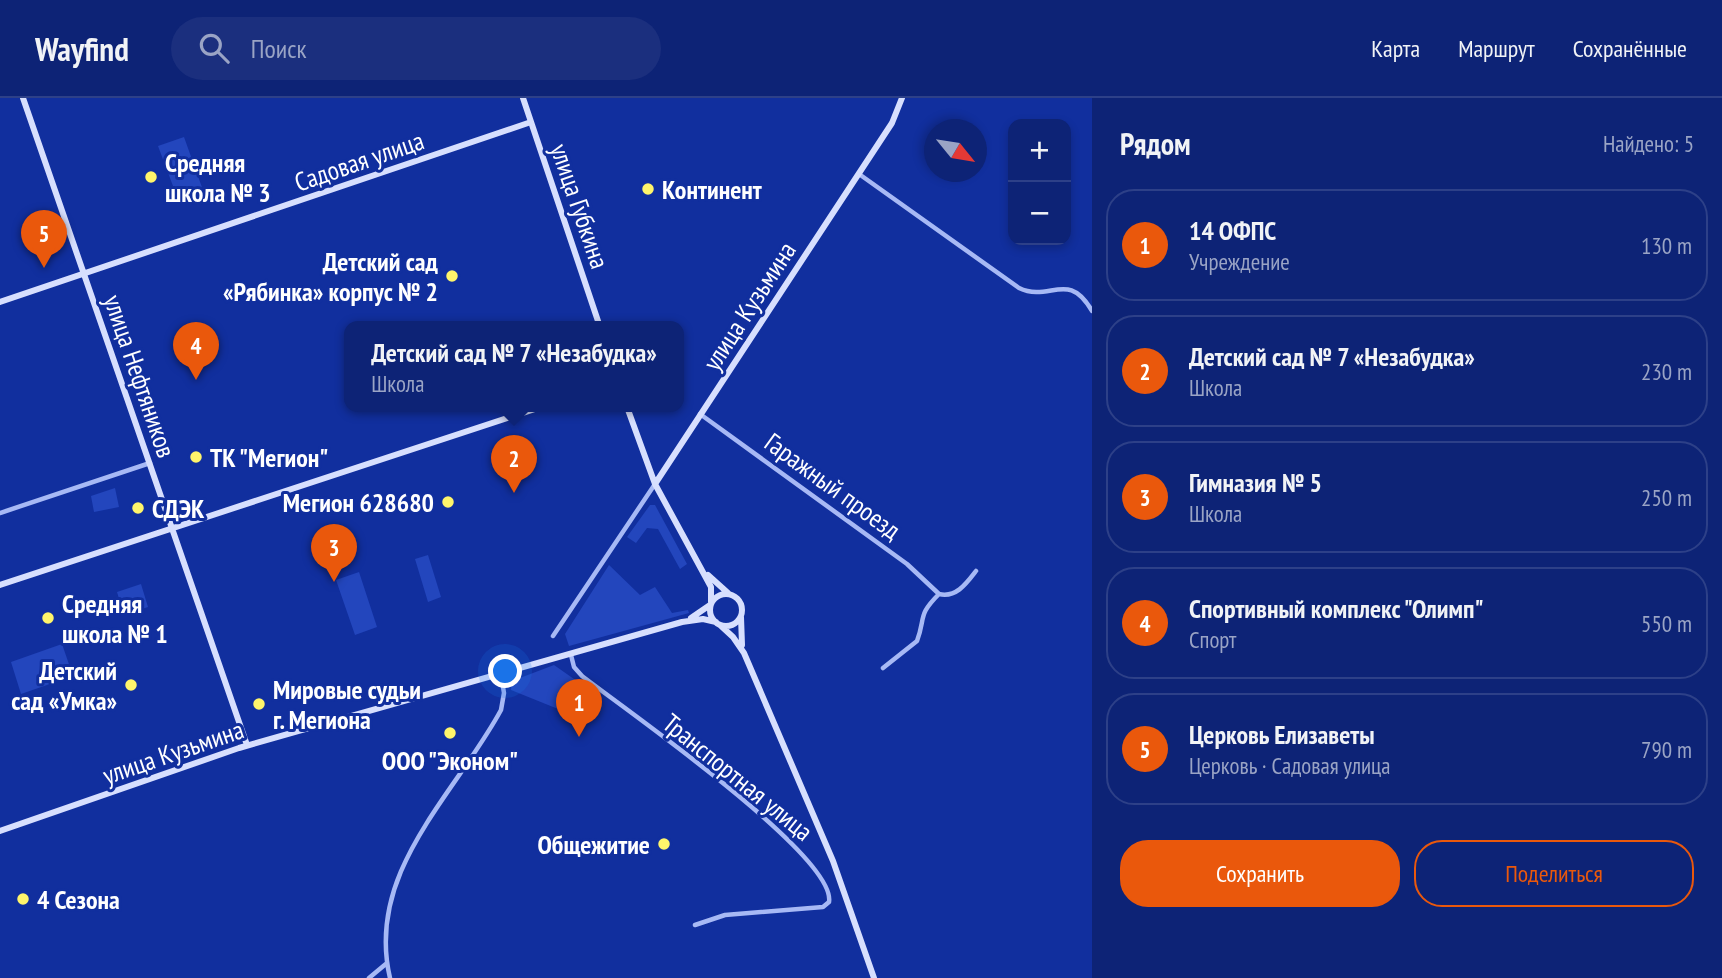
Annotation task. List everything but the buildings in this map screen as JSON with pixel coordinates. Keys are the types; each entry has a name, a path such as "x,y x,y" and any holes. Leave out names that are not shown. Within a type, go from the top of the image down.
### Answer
{"main road":[{"name":"улица Нефтяников","path":"23,98 247,745"},
{"name":"улица Губкина","path":"523,98 598,321"},
{"name":"улица Кузьмина","path":"655,484 892,123 902,98"},
{"name":"Садовая улица","path":"0,302 531,122"},
{"path":"0,585 526,412"},
{"path":"629,412 655,484 711,587 710,614 733,636 744,653"},
{"path":"702,568 716,585 739,601 744,653"},
{"path":"682,622 703,612 720,594 732,595"},
{"path":"682,622 735,622 741,611"},
{"name":"улица Кузьмина","path":"0,831 247,745 682,622"},
{"name":"Транспортная улица","path":"744,653 833,861 874,978"}],"street":[{"path":"859,174 1019,288 1036,292 1071,289 1081,295 1092,311"},
{"name":"Гаражный проезд","path":"700,414 907,564 939,594"},
{"path":"0,513 150,463"},
{"name":"улица Кузьмина","path":"553,636 655,484"},
{"path":"883,668 916,641 923,612 939,594 947,596 958,591 976,571"},
{"name":"Транспортная улица","path":"570,655 574,667 582,676 786,835 818,872 829,892 829,902 821,908 724,915 695,925"},
{"path":"390,978 387,963 387,916 398,877 421,832 501,710 504,694 500,675"},
{"path":"369,978 387,963"}],"shaded area":[{"path":"184,137 204,193 179,202 158,146"},
{"path":"115,488 119,507 94,512 91,496"},
{"path":"650,505 655,505 687,564 680,569 658,529 647,528 636,543 627,537"},
{"path":"428,555 441,597 428,602 415,559"},
{"path":"609,565 640,595 655,587 672,613 688,610 689,613 569,646 565,634"},
{"path":"359,572 377,627 355,635 336,580"},
{"path":"141,584 148,607 124,615 117,592"},
{"path":"62,644 73,676 21,694 11,662"},
{"path":"554,665 584,686 580,697 568,713 511,690 512,681"}],"place":[{"name":"Средняя школа № 3","path":"151,177"},
{"name":"Континент","path":"648,189"},
{"name":"Церковь Елизаветы","path":"44,268"},
{"name":"Детский сад «Рябинка» корпус № 2","path":"452,276"},
{"name":"Спортивный комплекс \"Олимп\"","path":"196,380"},
{"name":"ТК \"Мегион\"","path":"196,457"},
{"name":"Детский сад № 7 «Незабудка»","path":"514,493"},
{"name":"Мегион 628680","path":"448,502"},
{"name":"СДЭК","path":"138,508"},
{"name":"Гимназия № 5","path":"334,582"},
{"name":"Средняя школа № 1","path":"48,618"},
{"name":"Детский сад «Умка»","path":"131,685"},
{"name":"Мировые судьи г. Мегиона","path":"259,704"},
{"name":"ООО \"Эконом\"","path":"450,733"},
{"name":"14 ОФПС","path":"579,737"},
{"name":"Общежитие","path":"664,844"},
{"name":"4 Сезона","path":"23,899"}]}
